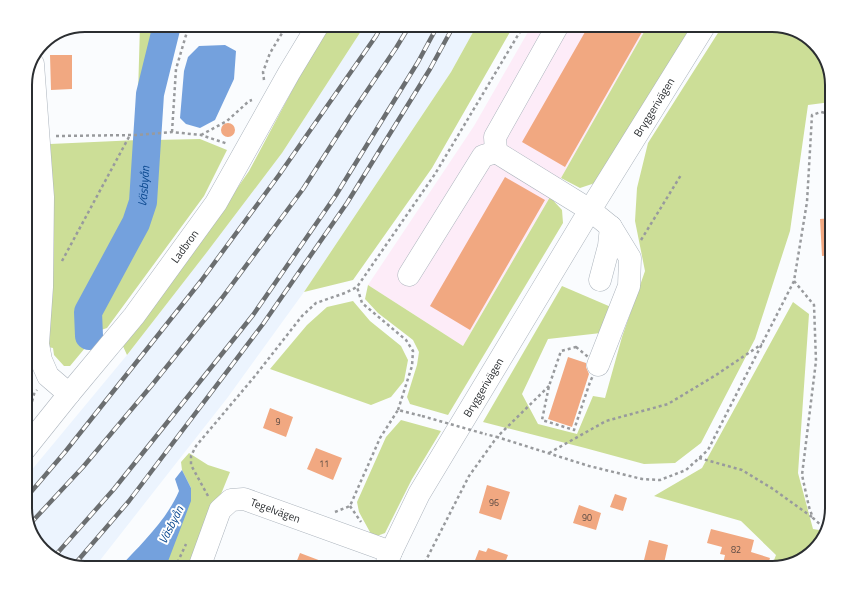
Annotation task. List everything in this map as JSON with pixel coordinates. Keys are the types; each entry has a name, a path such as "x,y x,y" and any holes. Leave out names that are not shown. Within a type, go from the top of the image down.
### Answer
{"street":[{"name":"Ladbron","path":"32,440 134,316 216,203 314,32"},
{"path":"496,152 495,137 554,32"},
{"name":"Bryggerivägen","path":"388,560 419,494 590,210 701,32"},
{"path":"33,75 34,130 43,197 42,287 38,344 41,360 48,376 69,394"},
{"path":"408,275 483,156 496,152 590,210 611,228 630,258 630,286 598,365"},
{"path":"600,280 609,246 611,228"},
{"name":"Tegelvägen","path":"202,561 220,510 231,500 244,499 388,560"}],"path":[{"path":"172,132 176,69 187,32"},
{"path":"201,135 227,121 254,99"},
{"path":"328,511 336,512 350,506 380,438 398,410 485,434 589,466 642,479 660,480 686,470 708,450 794,282 807,202 812,116 821,112 825,113"},
{"path":"34,130 130,135 162,134 172,132 201,135 229,144"},
{"path":"61,262 130,135"},
{"path":"630,258 681,175"},
{"path":"794,282 814,305 816,361 802,475 813,518"},
{"path":"212,493 208,497 191,465 191,456 196,446 255,376 302,316 316,303 345,293 357,286"},
{"path":"548,454 606,421 668,404 716,375 762,344"},
{"path":"576,347 598,365 590,382 574,430 542,420 549,386 561,351 576,347"},
{"path":"32,402 34,394 48,376"},
{"path":"426,561 469,476 497,438 549,386"},
{"path":"699,458 742,470 773,489 813,518 822,526"}],"shaded area":[{"path":"360,32 473,32 451,72 304,292 228,397 99,561 78,561 65,557 50,548 45,543 36,528 32,512 32,470 127,355 282,153"},
{"path":"528,32 644,32 463,346 368,285 474,126"}],"green space":[{"path":"140,32 158,32 149,70 142,128 137,129"},
{"path":"323,32 360,32 282,153 127,355 122,344 203,238 249,171"},
{"path":"473,32 510,32 432,168 353,280 304,292 451,72"},
{"path":"644,32 690,32 595,183 580,188 561,178"},
{"path":"719,32 779,32 795,37 807,45 818,58 825,78 825,103 808,105 790,231 755,339 701,443 675,463 644,464 483,422 562,286 611,307 601,333 548,339 522,394 538,424 577,434 593,396 605,398 622,337 645,271 635,221 637,188 648,143"},
{"path":"200,139 227,150 204,196 107,328 98,331 93,324 111,281 141,228 153,187 154,140"},
{"path":"138,140 138,190 130,218 81,311 78,332 85,348 70,366 64,366 54,355 53,348 48,347 53,197 50,144"},
{"path":"550,197 562,210 563,223 448,415 410,404 407,397 417,365 419,352 413,340 378,313 365,299 368,285 463,346"},
{"path":"353,301 370,321 401,346 408,360 404,381 391,397 371,405 270,369 307,325 327,307"},
{"path":"793,302 809,314 798,473 813,529 820,530 816,537 807,548 799,554 779,561 774,561 776,555 741,521 654,496 702,468"},
{"path":"401,420 441,431 412,479 385,533 377,536 371,534 359,512 357,502 386,437"},
{"path":"189,453 208,465 230,472 194,561 168,561 191,488 182,470 181,462"}],"water":[{"path":"225,45 236,51 234,79 215,120 200,128 186,124 180,118 184,71 188,57 199,46"},
{"name":"Väsbyån","path":"182,470 191,488 191,501 168,561 125,561 152,532 174,502 179,491 175,479"}],"building":[{"path":"585,32 642,32 565,167 522,142"},
{"path":"50,55 72,55 72,89 51,90"},
{"path":"225,123 231,123 235,127 235,133 231,137 225,137 221,133 221,127"},
{"path":"505,177 545,200 470,330 430,306"},
{"path":"820,219 825,219 825,256 822,256"},
{"path":"568,357 586,363 589,374 572,427 548,419"},
{"path":"270,408 293,417 286,437 263,428"},
{"path":"316,448 342,458 333,480 307,469"},
{"path":"487,485 510,492 501,520 479,513"},
{"path":"615,494 627,498 623,511 610,507"},
{"path":"579,505 601,513 596,530 573,523"},
{"path":"711,529 754,540 751,552 770,558 769,561 724,561 725,555 720,554 722,547 707,543"},
{"path":"649,540 668,545 665,561 644,561"},
{"path":"488,548 508,555 506,561 475,561 479,550 486,552"},
{"path":"300,553 321,561 297,561"}],"waterway":[{"name":"Väsbyån","path":"89,336 88,312 136,223 143,202 150,94 165,32"}],"railway":[{"path":"32,491 65,452 201,281 279,175 378,32"},
{"path":"34,520 83,467 152,385 222,298 303,189 406,32"},
{"path":"58,553 114,489 253,315 336,195 418,62 434,32"},
{"path":"78,561 129,501 263,324 347,203 430,69 450,32"}]}
